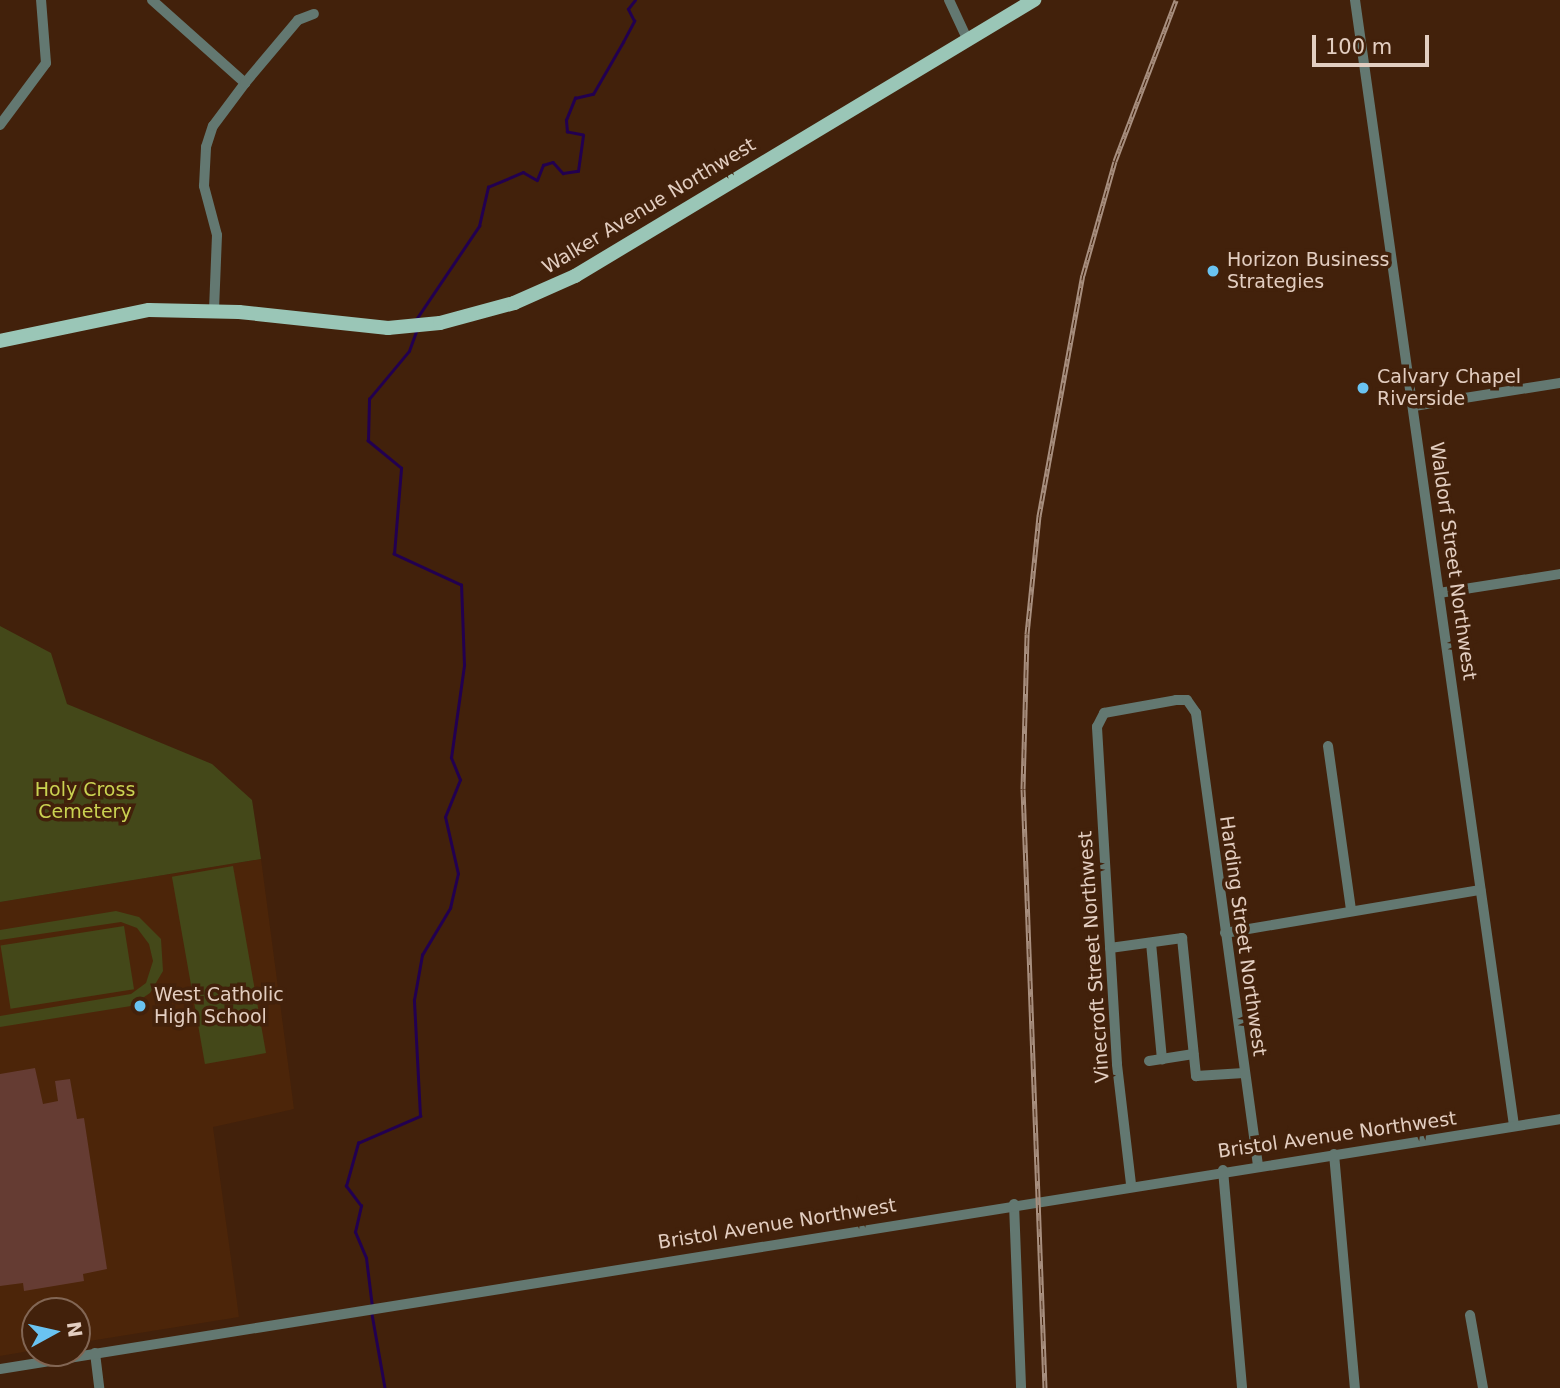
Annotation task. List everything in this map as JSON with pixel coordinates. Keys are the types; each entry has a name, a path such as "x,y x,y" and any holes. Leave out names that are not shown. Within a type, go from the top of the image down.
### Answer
{"main road":[{"name":"Walker Avenue Northwest","path":"0,341 112,314 214,310 329,326 406,327 440,323 514,303 575,276 966,36 1034,0"}],"street":[{"path":"0,125 46,63 41,0"},
{"path":"152,0 245,83"},
{"path":"949,0 966,36"},
{"name":"Waldorf Street Northwest","path":"1355,0 1514,1126"},
{"path":"214,310 217,235 204,186 206,147 213,126 298,20 314,14"},
{"path":"1414,406 1560,383"},
{"path":"1439,593 1560,574"},
{"name":"Vinecroft Street Northwest","path":"1131,1184 1110,948 1097,727 1104,713 1176,700 1187,700 1196,713"},
{"name":"Harding Street Northwest","path":"1196,713 1258,1164"},
{"path":"1328,746 1351,910"},
{"path":"1225,933 1480,890"},
{"path":"1110,948 1182,938 1196,1076 1244,1073"},
{"path":"1152,943 1162,1059"},
{"path":"1149,1061 1193,1054"},
{"name":"Bristol Avenue Northwest","path":"0,1369 1131,1184 1560,1119"},
{"path":"1334,1154 1355,1388"},
{"path":"1223,1170 1242,1388"},
{"path":"1014,1204 1021,1388"},
{"path":"1470,1315 1483,1388"},
{"path":"95,1353 99,1388"}],"shaded area":[{"name":"West Catholic High School","path":"261,859 294,1109 213,1127 239,1317 91,1341 91,1297 21,1297 21,1352 0,1356 0,902"}],"green space":[{"name":"Holy Cross Cemetery","path":"0,626 51,653 67,704 212,764 252,800 261,859 0,902"},
{"path":"233,866 266,1053 205,1064 172,877"},
{"path":"116,911 139,917 161,939 163,971 150,993 131,1006 0,1027 0,1016 131,994 146,983 153,961 149,944 137,928 121,922 0,940 0,930"},
{"path":"124,926 134,989 11,1009 1,946"}],"building":[{"path":"35,1068 43,1104 58,1101 55,1081 70,1079 77,1119 84,1118 107,1269 83,1274 84,1281 24,1291 23,1283 0,1286 0,1074"}],"waterway":[{"path":"415,321 479,226 488,187 523,172 537,180 543,165 553,162 563,173 578,171 583,135 567,132 566,120 575,98 593,94 623,42 634,21 628,9 635,0"},
{"path":"372,1307 366,1258 355,1232 361,1206 346,1186 358,1143 420,1116 414,1000 422,955 450,908 458,874 445,817 460,780 451,758 464,665 461,585 394,554 401,468 368,441 369,399 409,351 416,332"},
{"path":"372,1314 385,1388"}],"railway":[{"path":"1045,1388 1023,789 1027,634 1039,516 1083,275 1115,161 1176,0"}],"place":[{"name":"Horizon Business Strategies","path":"1213,271"},
{"name":"Calvary Chapel Riverside","path":"1363,388"},
{"name":"West Catholic High School","path":"140,1006"}]}
